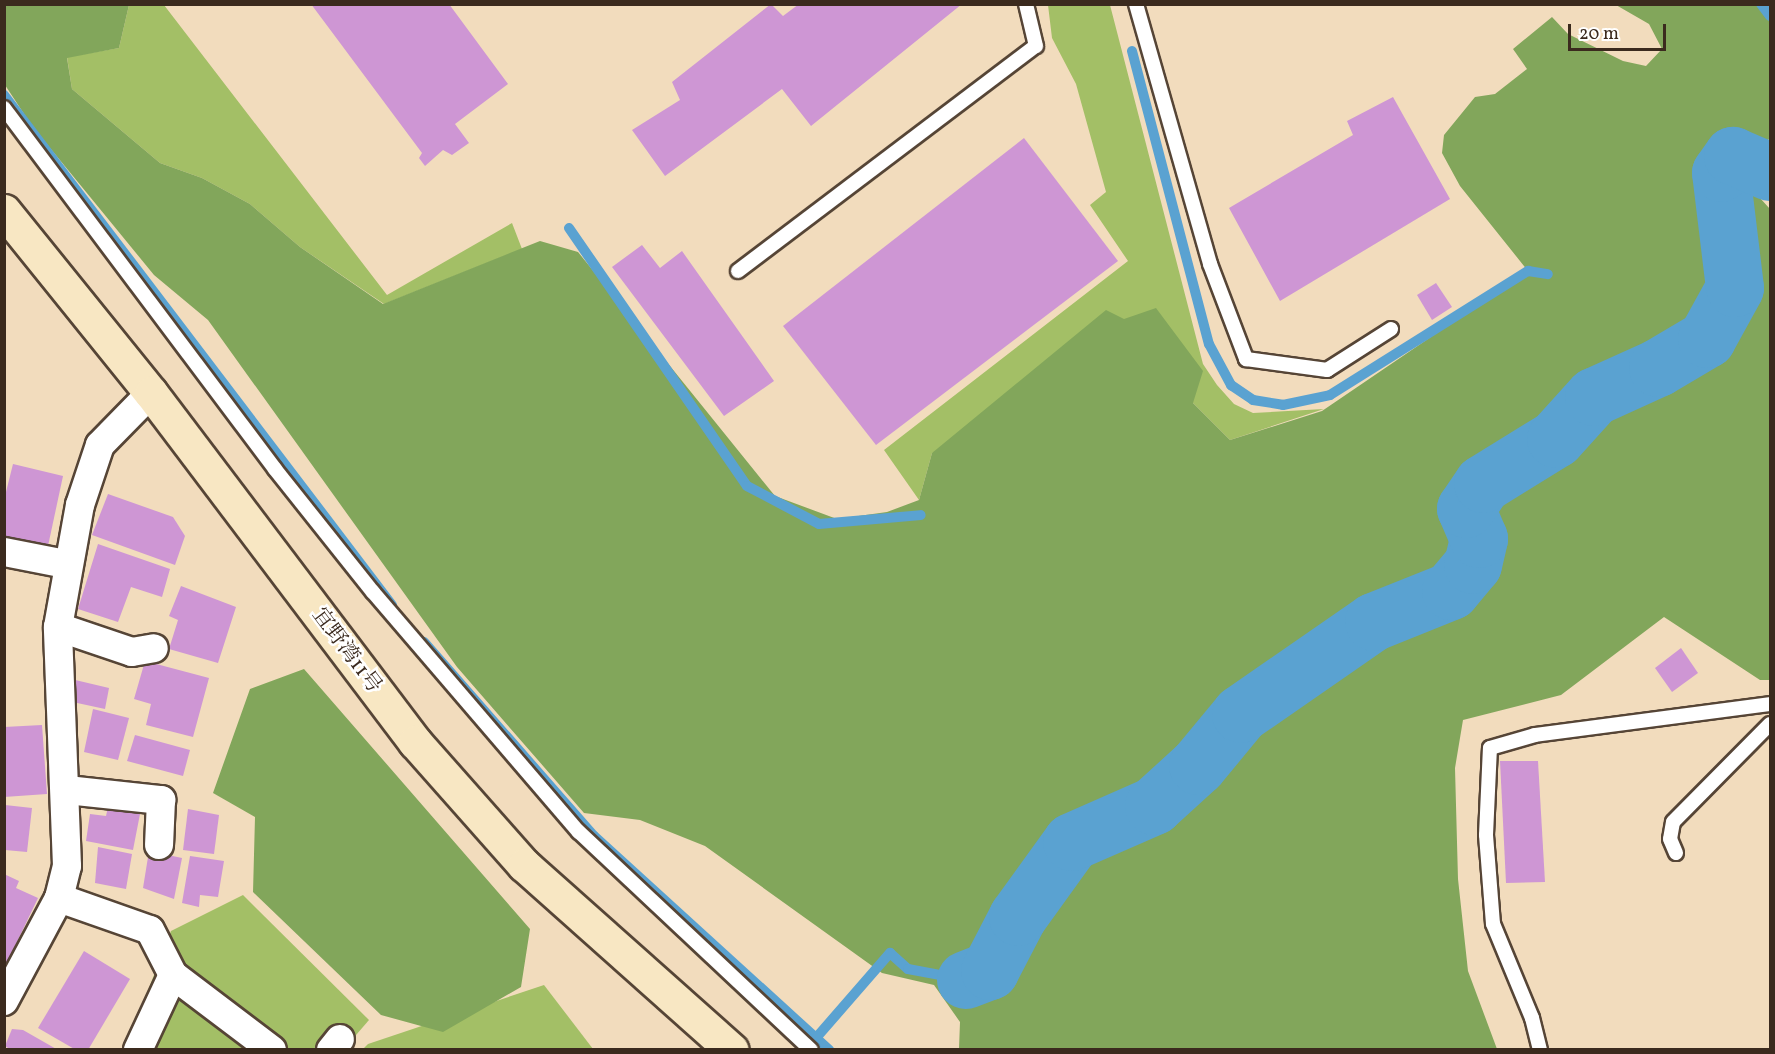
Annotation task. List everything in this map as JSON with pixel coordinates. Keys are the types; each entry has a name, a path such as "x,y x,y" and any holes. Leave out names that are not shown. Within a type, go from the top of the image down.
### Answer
{"street":[{"name":"宜野湾11号","path":"4,211 151,393 415,742 524,865 732,1050"},
{"path":"4,1001 59,898 67,866 67,790 57,627 66,564 99,445 151,393"},
{"path":"4,552 66,564"},
{"path":"57,627 132,652 154,648"},
{"path":"67,790 161,800 159,845"},
{"path":"59,898 150,930 173,975 272,1050"},
{"path":"138,1050 173,975"}],"lane":[{"path":"738,271 1036,46 1026,4"},
{"path":"1136,4 1210,264 1246,359 1327,370 1391,329"},
{"path":"4,108 274,470 373,592 571,823 811,1050"},
{"path":"1540,1050 1532,1018 1492,924 1486,835 1490,748 1535,735 1770,704"},
{"path":"1676,853 1670,839 1673,822 1770,724"}],"green space":[{"path":"4,5 129,5 119,48 67,58 72,89 160,163 202,178 250,204 300,247 383,304 540,241 578,252 775,496 837,519 887,512 919,500 932,453 1106,310 1124,319 1156,308 1203,371 1193,403 1230,440 1322,411 1528,271 1460,186 1442,153 1444,135 1475,97 1495,94 1527,69 1513,49 1552,17 1568,34 1623,61 1646,66 1662,49 1649,24 1616,5 1770,5 1770,136 1750,187 1770,209 1770,680 1760,680 1664,617 1561,695 1463,720 1455,768 1458,879 1468,971 1497,1049 959,1049 960,1022 934,985 882,973 705,846 640,820 584,813 457,667 208,320 154,275 32,126 5,85"},
{"path":"129,5 164,5 387,295 512,223 522,249 384,304 300,247 250,204 202,178 160,163 72,89 67,57 119,48"},
{"path":"1048,5 1110,5 1203,364 1217,385 1234,404 1253,413 1324,409 1230,440 1193,403 932,453 919,500 884,450 1128,261 1090,205 1106,192 1076,84 1052,38"},
{"path":"304,669 530,929 521,987 443,1032 381,1015 253,892 255,817 213,793 250,689"},
{"path":"243,895 369,1020 344,1049 125,1050 171,931"},
{"path":"544,985 593,1049 362,1050 368,1044"}],"building":[{"path":"311,4 449,4 508,84 455,124 469,143 452,155 443,150 425,166 419,158 422,153"},
{"path":"771,4 783,16 799,4 962,4 811,126 782,89 665,176 632,130 680,100 672,82"},
{"path":"1393,97 1450,199 1280,301 1229,208 1353,135 1347,121"},
{"path":"1024,138 1118,261 876,445 783,326"},
{"path":"642,245 660,268 682,251 774,381 724,416 612,267"},
{"path":"1436,283 1452,307 1432,320 1417,295"},
{"path":"13,464 63,476 48,546 5,536 5,496"},
{"path":"108,494 173,517 185,536 175,565 92,535"},
{"path":"98,544 170,569 162,597 131,587 118,622 78,609"},
{"path":"181,586 236,607 218,663 169,649 178,620 169,616"},
{"path":"1681,648 1698,673 1672,692 1655,668"},
{"path":"145,661 209,678 193,737 146,725 151,704 134,699"},
{"path":"71,679 109,688 105,709 68,701"},
{"path":"93,709 129,718 118,760 84,752"},
{"path":"42,725 47,794 4,797 4,727"},
{"path":"135,735 190,750 183,776 127,761"},
{"path":"1500,761 1538,761 1545,882 1506,883"},
{"path":"5,805 32,808 27,852 5,850"},
{"path":"108,807 140,814 133,850 86,841 90,814 106,816"},
{"path":"188,809 219,815 214,854 183,850"},
{"path":"98,847 132,854 126,889 95,883"},
{"path":"149,851 182,858 174,899 143,888"},
{"path":"190,856 224,861 218,897 200,895 199,907 182,903"},
{"path":"4,874 19,881 16,888 38,898 4,969"},
{"path":"84,951 130,979 88,1050 76,1050 38,1028"},
{"path":"12,1029 23,1030 58,1050 11,1050 5,1046"}],"waterway":[{"path":"1761,4 1770,16"},
{"path":"1132,51 1209,344 1231,385 1253,400 1283,405 1330,395 1528,271 1548,274"},
{"path":"4,95 392,605"},
{"path":"966,980 990,971 1018,917 1072,842 1154,806 1198,766 1241,714 1374,622 1451,591 1473,565 1479,539 1466,509 1483,484 1556,439 1594,397 1658,368 1707,339 1735,288 1721,173 1733,156 1770,172"},
{"path":"569,228 747,486 819,524 921,515"},
{"path":"424,642 594,836 829,1050"},
{"path":"816,1038 890,953 908,969 966,980"}]}
